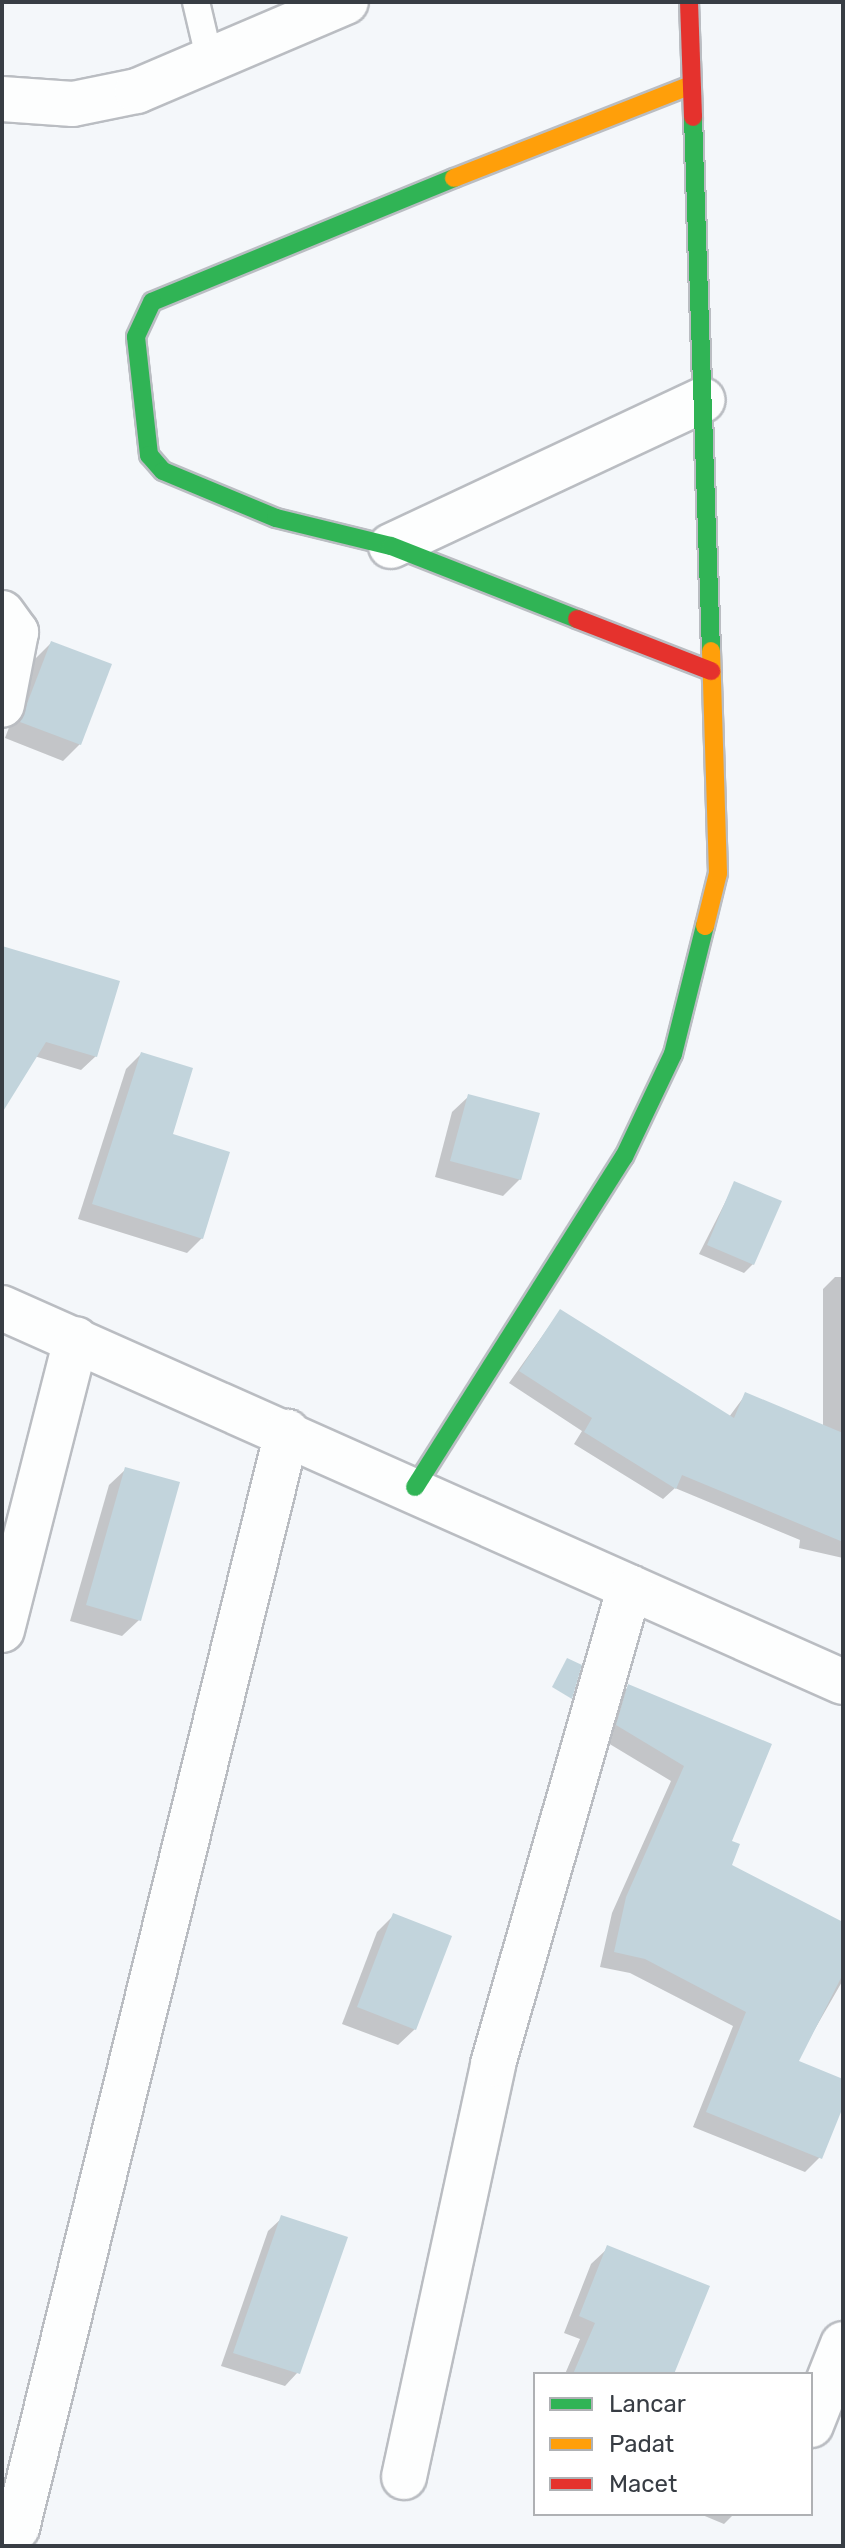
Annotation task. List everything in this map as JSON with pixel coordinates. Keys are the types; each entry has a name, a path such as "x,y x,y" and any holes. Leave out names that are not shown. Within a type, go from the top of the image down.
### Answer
{"street":[{"path":"2,99 102,99 210,61 346,2"},
{"path":"415,1487 624,1157 673,1054 718,873 689,2"},
{"path":"691,85 180,285 142,314 136,337 154,464 276,518 391,546 711,671"},
{"path":"391,546 702,400"},
{"path":"2,613 16,632 2,705"},
{"path":"2,1308 415,1487 843,1682"},
{"path":"2,1630 76,1339"},
{"path":"17,2528 287,1432"},
{"path":"404,2477 493,2064 630,1587"},
{"path":"813,2420 843,2344"}],"lane":[{"path":"196,2 210,61"}],"building":[{"path":"51,641 112,664 81,745 20,722"},
{"path":"2,946 120,981 97,1057 46,1042 2,1113"},
{"path":"141,1052 193,1068 173,1134 230,1152 203,1239 92,1204"},
{"path":"468,1094 540,1113 521,1180 450,1161"},
{"path":"734,1181 782,1201 754,1265 707,1245"},
{"path":"560,1309 734,1418 745,1392 843,1433 843,1542 682,1475 676,1489 584,1432 592,1418 519,1371"},
{"path":"125,1467 180,1482 141,1621 86,1605"},
{"path":"567,1658 582,1665 572,1699 552,1687"},
{"path":"628,1684 772,1744 732,1841 740,1844 732,1865 843,1922 843,1974 799,2061 843,2079 843,2107 822,2159 706,2112 746,2012 645,1959 614,1952 626,1897 684,1766 616,1725"},
{"path":"393,1913 452,1936 416,2030 357,2007"},
{"path":"281,2215 348,2237 300,2374 233,2353"},
{"path":"607,2245 710,2286 675,2372 574,2372 595,2323 579,2316"}],"traffic: fast":[{"path":"693,117 711,651"},
{"path":"454,178 152,302 136,337 149,455 163,471 276,518 391,546 577,619"},
{"path":"415,1487 624,1157 673,1054 705,926"}],"traffic: slow":[{"path":"454,178 691,85"},
{"path":"705,926 718,873 711,651"}],"traffic: jam":[{"path":"689,2 693,117"},
{"path":"577,619 711,671"}]}
